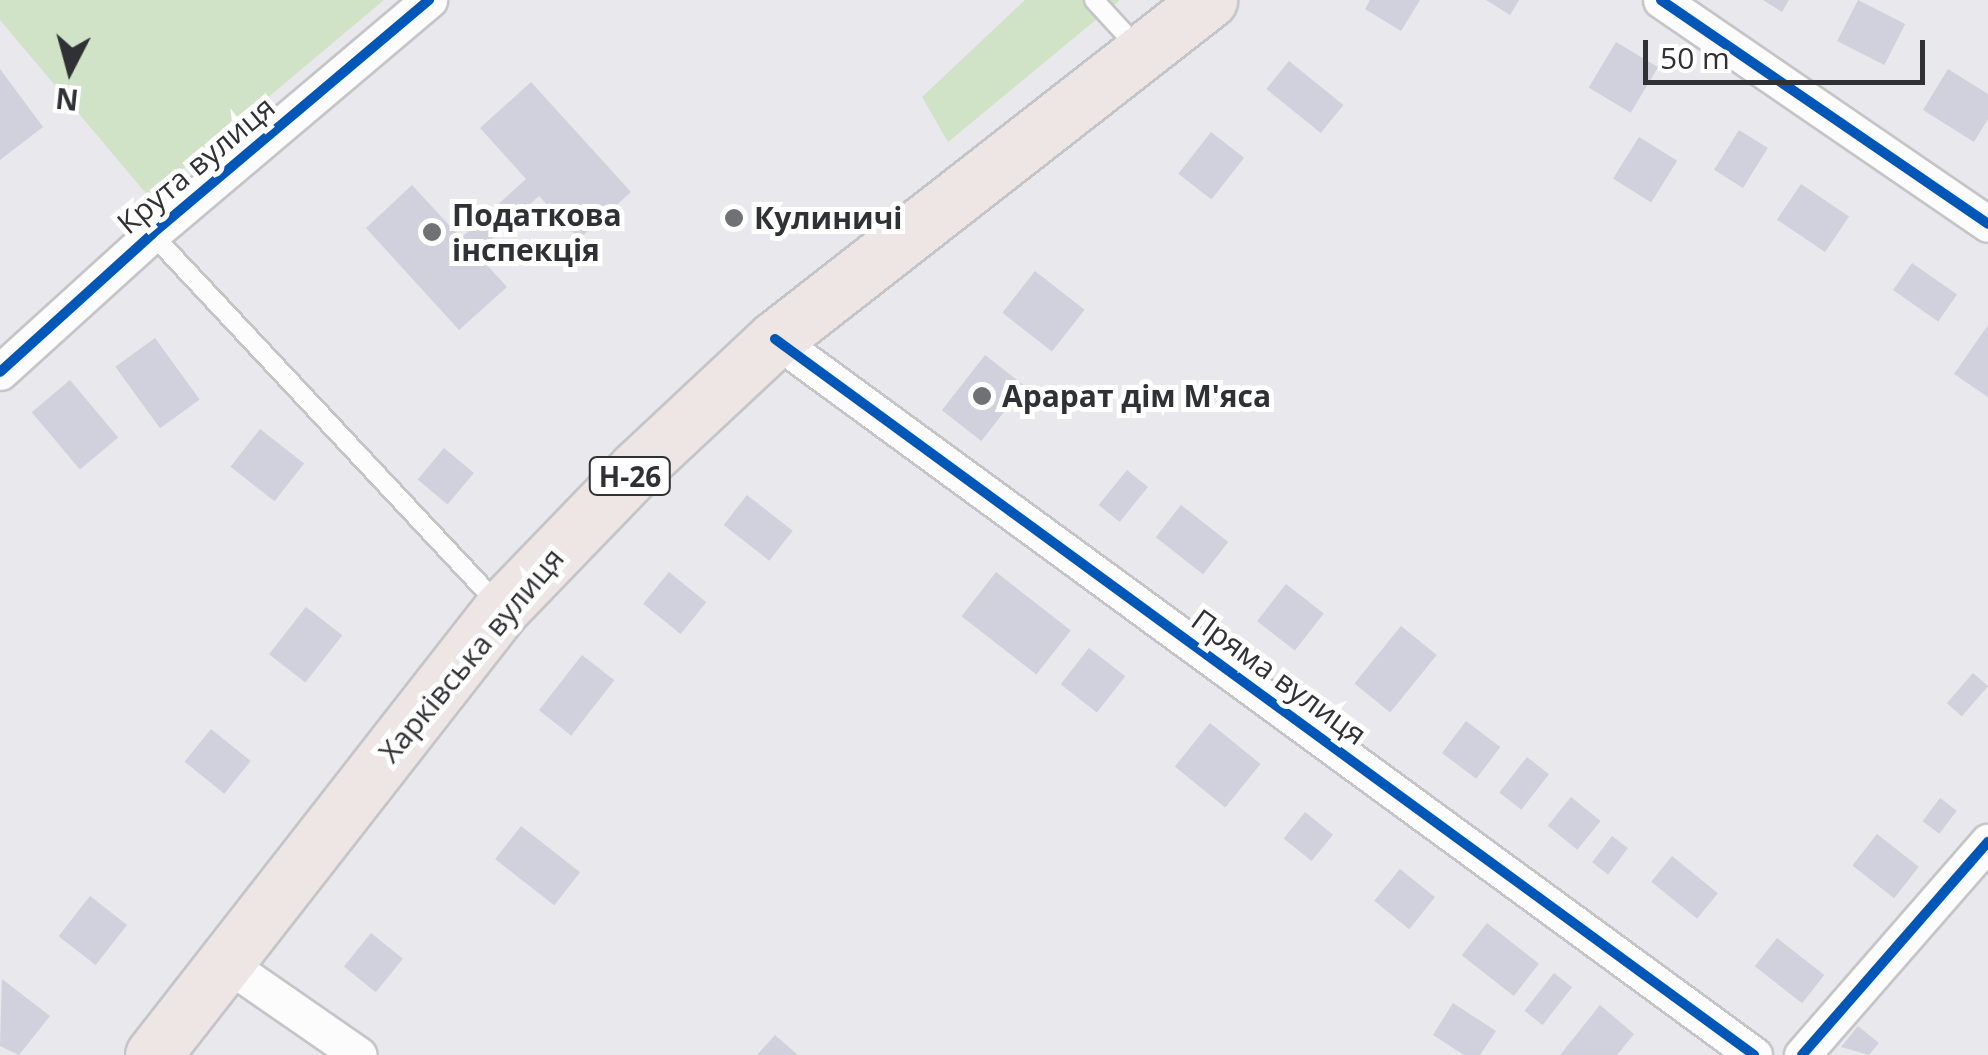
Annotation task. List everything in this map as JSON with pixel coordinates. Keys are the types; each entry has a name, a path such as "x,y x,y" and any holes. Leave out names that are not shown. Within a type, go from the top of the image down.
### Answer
{"main road":[{"name":"Харківська вулиця","path":"153,1055 502,608 775,339 1210,0"}],"street":[{"name":"Крута вулиця","path":"0,372 152,234 429,0"},
{"path":"1660,0 1988,224"},
{"name":"Пряма вулиця","path":"775,339 1754,1055"},
{"path":"1802,1055 1988,842"},
{"path":"223,961 359,1055"}],"lane":[{"path":"1094,0 1142,53"},
{"path":"152,234 502,608"}],"green space":[{"path":"0,0 384,0 149,197 0,20"},
{"path":"1025,0 1120,0 948,142 922,97"}],"building":[{"path":"1370,0 1420,0 1401,31 1365,9"},
{"path":"1486,0 1519,0 1510,15"},
{"path":"1763,0 1789,0 1782,12"},
{"path":"1858,0 1905,24 1884,65 1837,41"},
{"path":"1616,42 1658,67 1631,113 1589,87"},
{"path":"1289,61 1343,105 1321,133 1266,89"},
{"path":"0,69 43,127 0,160"},
{"path":"1948,69 1988,94 1988,119 1974,142 1923,110"},
{"path":"531,82 631,192 579,239 539,196 476,253 507,287 459,330 366,228 412,185 461,238 526,179 480,128"},
{"path":"1739,130 1768,148 1743,188 1714,170"},
{"path":"1211,132 1244,158 1211,200 1178,174"},
{"path":"1639,137 1677,161 1651,202 1613,179"},
{"path":"1801,184 1849,216 1825,252 1777,220"},
{"path":"1912,263 1957,295 1938,322 1893,290"},
{"path":"1035,271 1085,310 1052,352 1002,313"},
{"path":"1988,325 1988,397 1954,374"},
{"path":"155,338 200,399 160,428 115,367"},
{"path":"985,355 1024,386 981,441 942,410"},
{"path":"70,380 118,437 80,470 32,412"},
{"path":"260,429 304,463 275,501 230,467"},
{"path":"444,448 474,473 448,504 418,479"},
{"path":"1127,470 1148,487 1120,522 1099,505"},
{"path":"747,495 793,531 769,561 724,525"},
{"path":"1181,505 1228,542 1203,574 1156,537"},
{"path":"669,572 706,602 681,634 643,604"},
{"path":"996,572 1071,630 1036,675 962,616"},
{"path":"1286,584 1324,614 1295,651 1257,621"},
{"path":"306,607 342,635 305,683 269,654"},
{"path":"1401,626 1437,655 1390,712 1354,684"},
{"path":"1089,648 1125,676 1097,713 1061,684"},
{"path":"582,655 614,680 571,735 539,710"},
{"path":"1973,673 1988,686 1962,716 1947,703"},
{"path":"1466,721 1500,747 1476,779 1442,753"},
{"path":"1210,723 1261,764 1225,807 1175,767"},
{"path":"211,729 251,761 224,794 185,762"},
{"path":"1527,757 1549,774 1521,810 1499,792"},
{"path":"1571,797 1601,821 1577,850 1548,826"},
{"path":"1940,798 1957,811 1939,834 1923,821"},
{"path":"1305,812 1333,835 1312,861 1284,838"},
{"path":"521,826 580,872 554,905 495,859"},
{"path":"1877,834 1919,867 1894,898 1852,866"},
{"path":"1612,836 1628,848 1608,874 1592,862"},
{"path":"1672,856 1718,893 1697,919 1651,882"},
{"path":"1400,869 1435,897 1409,929 1374,901"},
{"path":"90,896 127,925 96,965 59,936"},
{"path":"1487,923 1539,964 1514,996 1462,955"},
{"path":"371,933 403,959 376,992 344,966"},
{"path":"1777,938 1824,975 1802,1003 1755,966"},
{"path":"1554,973 1572,987 1543,1025 1524,1011"},
{"path":"2,979 50,1016 19,1055 0,1046"},
{"path":"1453,1003 1496,1031 1480,1055 1464,1055 1433,1035"},
{"path":"1600,1005 1634,1034 1617,1055 1560,1055"},
{"path":"1858,1026 1879,1043 1869,1055 1841,1047"},
{"path":"775,1035 798,1055 757,1055"}],"cycle path":[{"path":"0,372 152,234 429,0"},
{"path":"1661,0 1988,224"},
{"path":"775,339 1754,1055"},
{"path":"1802,1055 1988,842"}],"place":[{"name":"Кулиничі","path":"734,218"},
{"name":"Податкова інспекція","path":"432,232"},
{"name":"Арарат дім М'яса","path":"982,396"}]}
